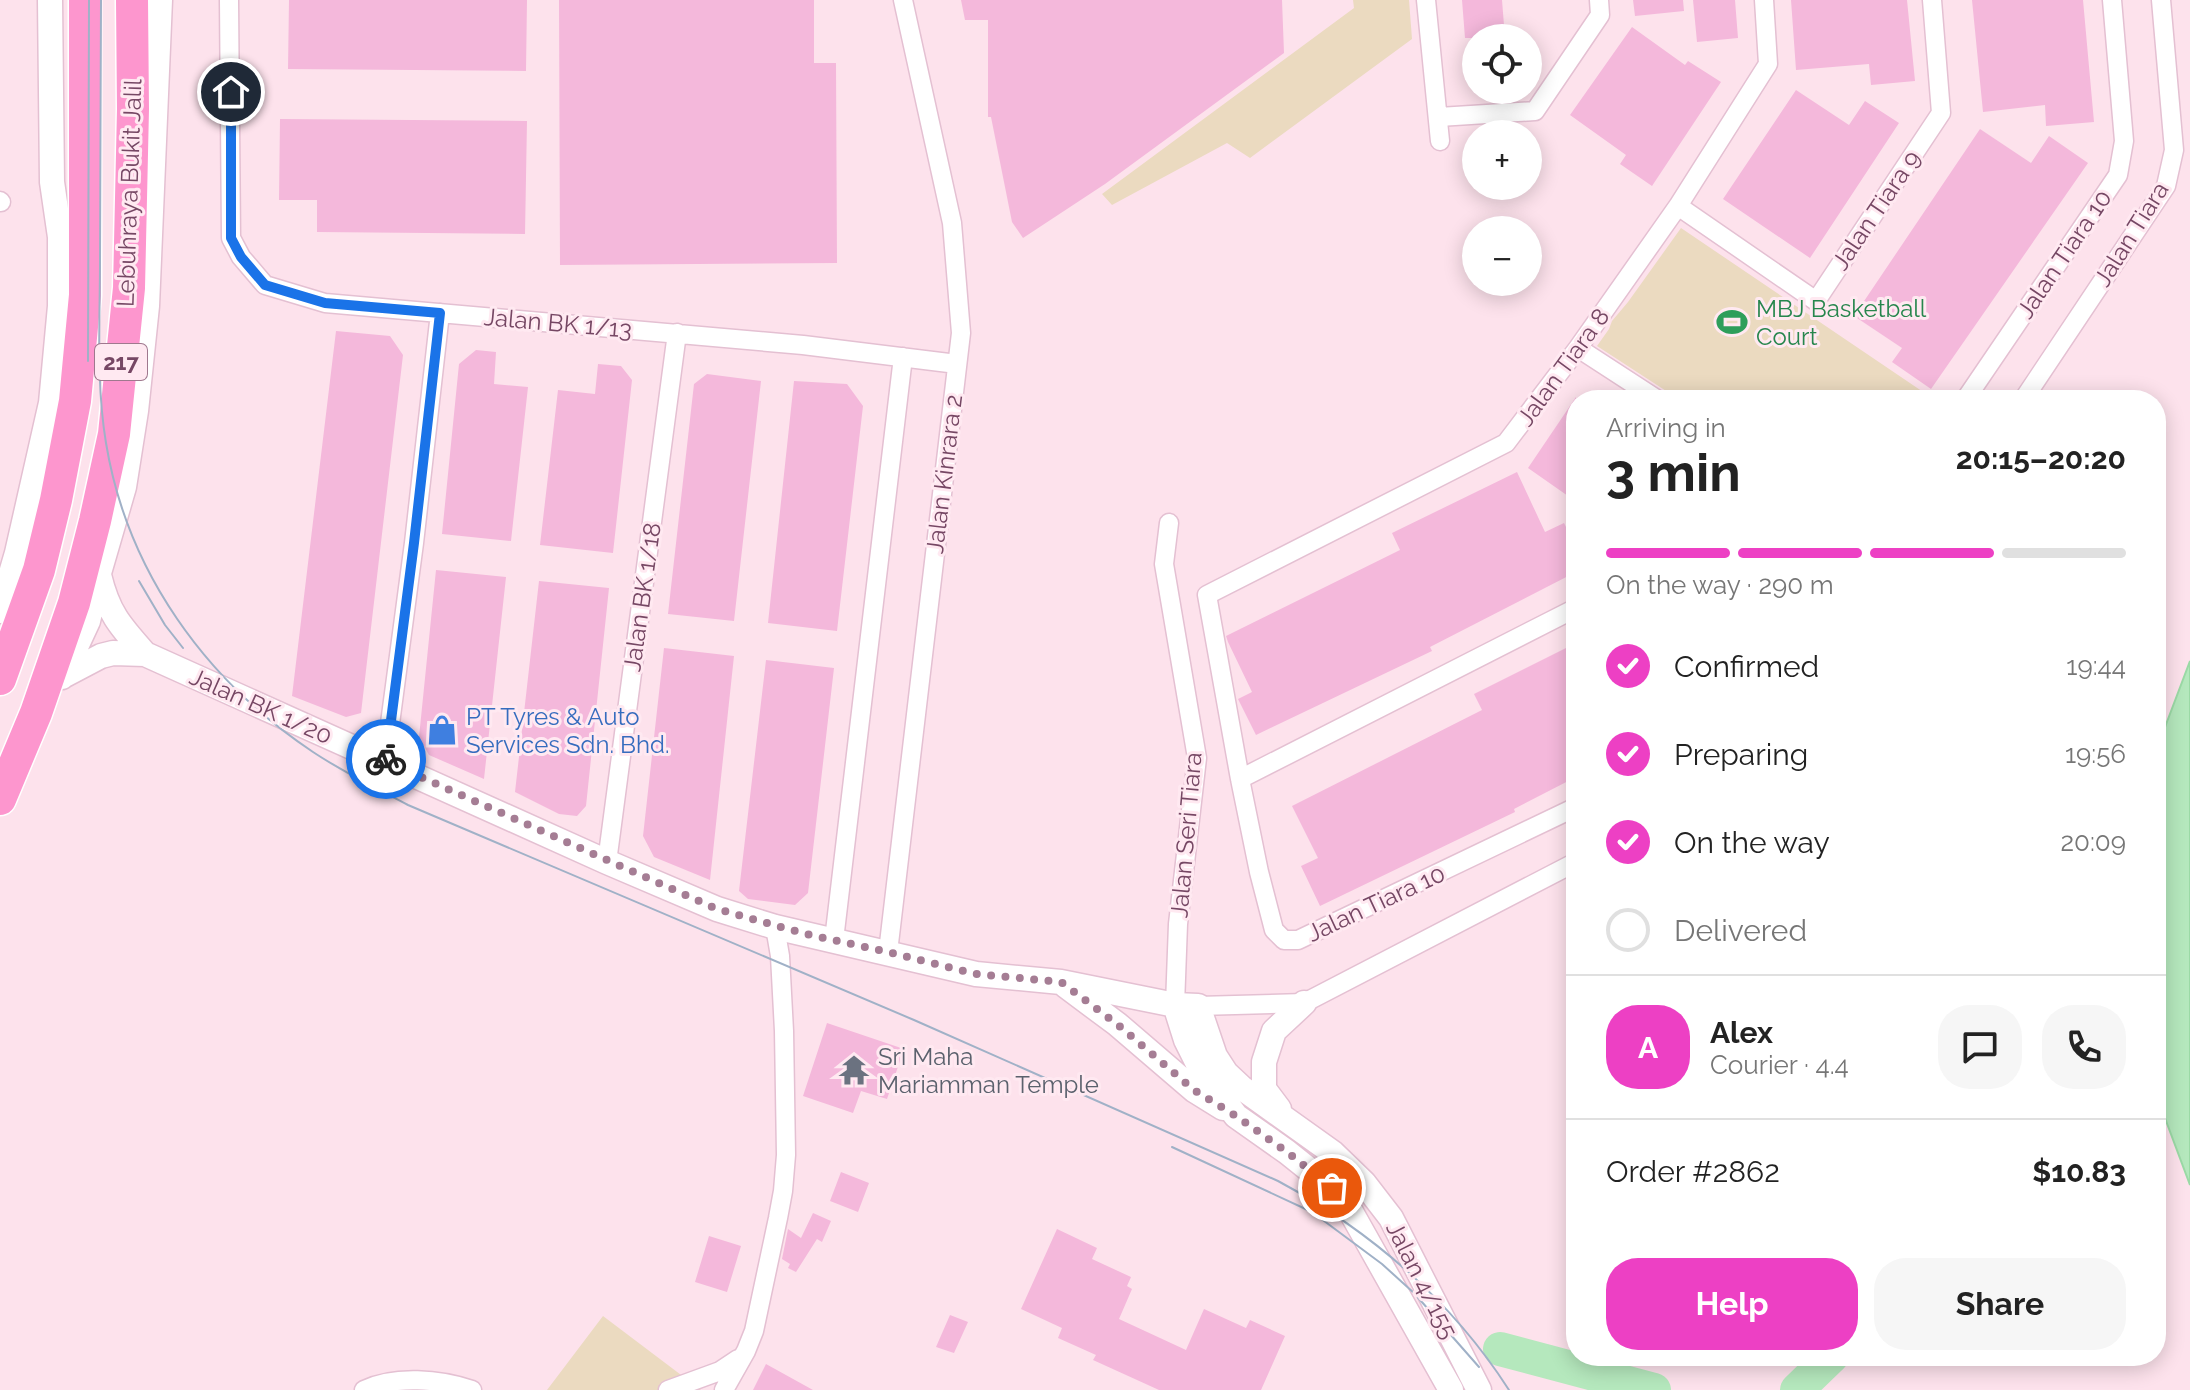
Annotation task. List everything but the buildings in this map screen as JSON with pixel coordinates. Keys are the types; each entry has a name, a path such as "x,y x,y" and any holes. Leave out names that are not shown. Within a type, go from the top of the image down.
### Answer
{"highway":[{"name":"Lebuhraya Bukit Jalil","path":"0,679 39,570 75,401 85,295 85,0"},
{"name":"Lebuhraya Bukit Jalil","path":"0,799 36,713 74,603 114,434 129,288 132,0"}],"street":[{"path":"2,602 17,553 51,403 60,306 60,237 52,182 50,0"},
{"path":"36,713 63,676 88,621 124,487 147,306 160,0"},
{"name":"Jalan BK 1/13","path":"229,0 231,238 241,257 265,285 325,303 803,345 957,364"},
{"name":"Jalan Kinrara 2","path":"888,952 961,333 952,223 903,0"},
{"path":"1426,0 1440,141"},
{"path":"1439,117 1535,111 1600,15 1599,0"},
{"name":"Jalan Tiara 8","path":"1240,779 1207,595 1506,443 1578,348 1678,206 1768,64 1764,0"},
{"name":"Jalan Tiara 9","path":"1678,206 1816,301 1941,113 1932,0"},
{"name":"Jalan Tiara 10","path":"1972,390 2118,175 2124,141 2112,0"},
{"name":"Jalan Tiara","path":"2030,390 2166,186 2174,150 2161,0"},
{"path":"385,761 440,313"},
{"name":"Jalan BK 1/18","path":"607,862 677,333"},
{"path":"1578,348 1643,390"},
{"path":"834,940 903,357"},
{"name":"Jalan Seri Tiara","path":"1169,523 1164,564 1197,758 1178,924 1187,1006"},
{"name":"Jalan BK 1/20","path":"99,573 104,596 117,622 145,654"},
{"path":"1240,779 1566,613"},
{"name":"Jalan BK 1/20","path":"63,676 101,656 113,653 145,654 717,909 775,927 976,974 1061,982 1187,1006"},
{"name":"Jalan Tiara 10","path":"1240,779 1274,930 1284,940 1298,940 1566,812"},
{"path":"1286,1118 1264,1089 1264,1062 1274,1031 1304,1003 1566,867"},
{"path":"724,1390 754,1331 783,1191 786,1155 784,1031 780,956 775,927"},
{"path":"1061,982 1117,1024 1194,1090 1236,1116"},
{"path":"1187,1006 1304,1003"},
{"name":"Jalan 4/155","path":"1187,1006 1186,1040 1201,1070 1236,1116 1332,1188 1351,1212 1451,1390"},
{"name":"Jalan 4/155","path":"1187,1006 1226,1073 1242,1088 1333,1153 1364,1183 1391,1218 1479,1390"},
{"path":"668,1390 720,1371 743,1356"},
{"path":"364,1390 389,1382 411,1381 452,1384 472,1390"}],"shaded area":[{"path":"1353,0 1409,0 1412,39 1250,158 1227,143 1112,205 1102,194 1354,8"},
{"path":"1681,228 1920,390 1665,390 1597,346"},
{"path":"2190,661 2190,1185 2166,1121 2166,725"},
{"path":"603,1316 701,1390 547,1390"}],"waterway":[{"path":"1500,1349 1654,1390"},
{"path":"1797,1390 1822,1366"}],"tram line":[{"path":"88,361 89,0"},
{"path":"101,0 99,352 106,443 116,490 152,578 177,618 238,691 313,752 408,805 914,1020 1278,1181 1345,1222 1407,1271 1462,1327 1509,1390"},
{"path":"139,581 165,625 183,648"},
{"path":"1172,1147 1312,1212 1382,1264 1414,1293 1479,1367"}],"way so far":[{"path":"386,759 607,862 717,909 775,927 976,974 1061,982 1117,1024 1194,1090 1287,1152 1332,1188"}],"place":[{"name":"MBJ Basketball Court","path":"1732,322"},
{"name":"PT Tyres & Auto Services Sdn. Bhd.","path":"442,730"},
{"name":"Sri Maha Mariamman Temple","path":"854,1070"}],"route":[{"path":"231,92 231,238 241,257 265,285 325,303 440,313 386,759"}]}
